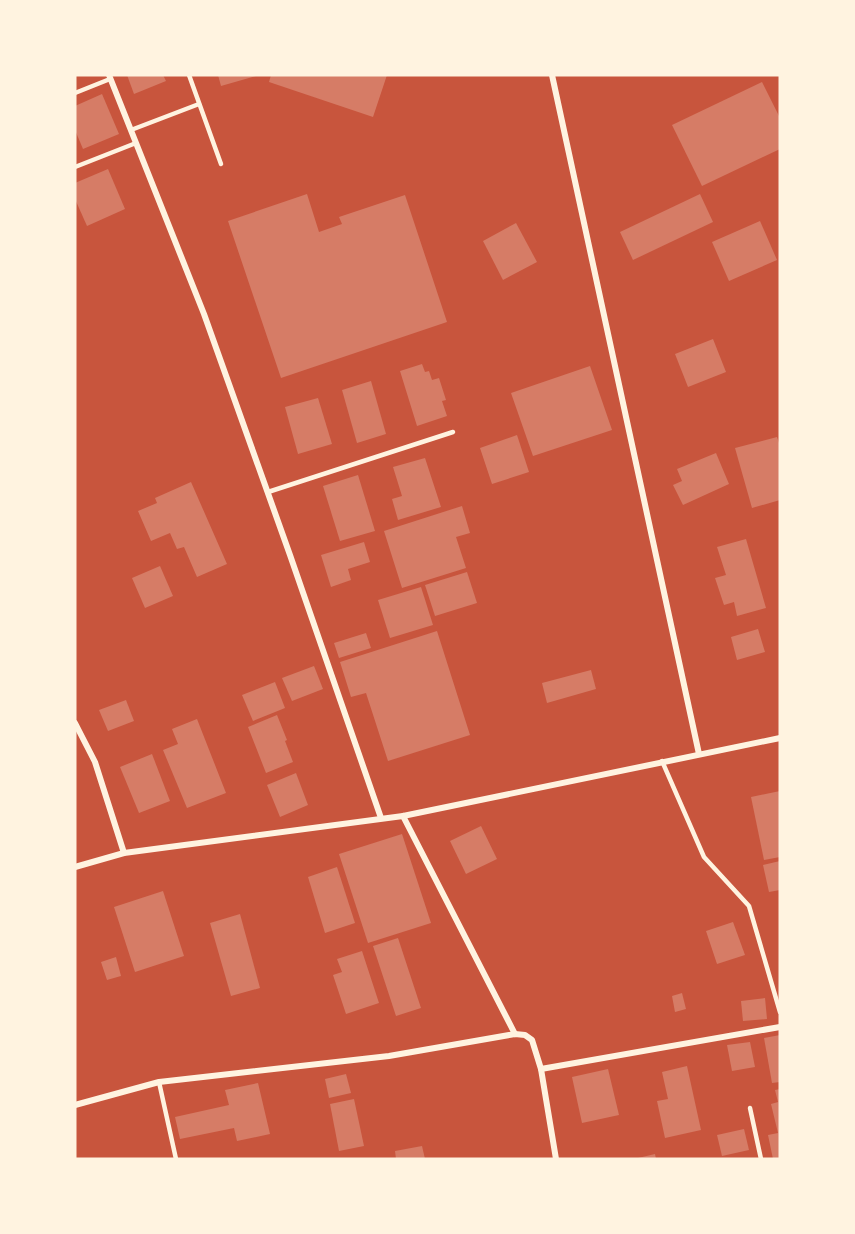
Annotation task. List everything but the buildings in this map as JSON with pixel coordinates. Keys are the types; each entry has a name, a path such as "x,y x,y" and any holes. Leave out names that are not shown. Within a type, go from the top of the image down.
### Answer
{"street":[{"path":"552,75 699,754"},
{"path":"109,77 204,314 381,818"},
{"path":"75,723 95,762 124,853"},
{"path":"75,867 124,853 403,816 780,738"},
{"path":"403,816 515,1034"},
{"path":"541,1070 780,1028"},
{"path":"75,1105 159,1082 388,1056 515,1034 525,1035 532,1040 541,1070 556,1159"}],"lane":[{"path":"189,75 221,164"},
{"path":"75,93 109,77"},
{"path":"131,130 199,104"},
{"path":"75,167 136,143"},
{"path":"268,492 453,432"},
{"path":"662,762 704,857 749,906 780,1012"},
{"path":"159,1082 176,1159"},
{"path":"750,1108 760,1159"}]}
